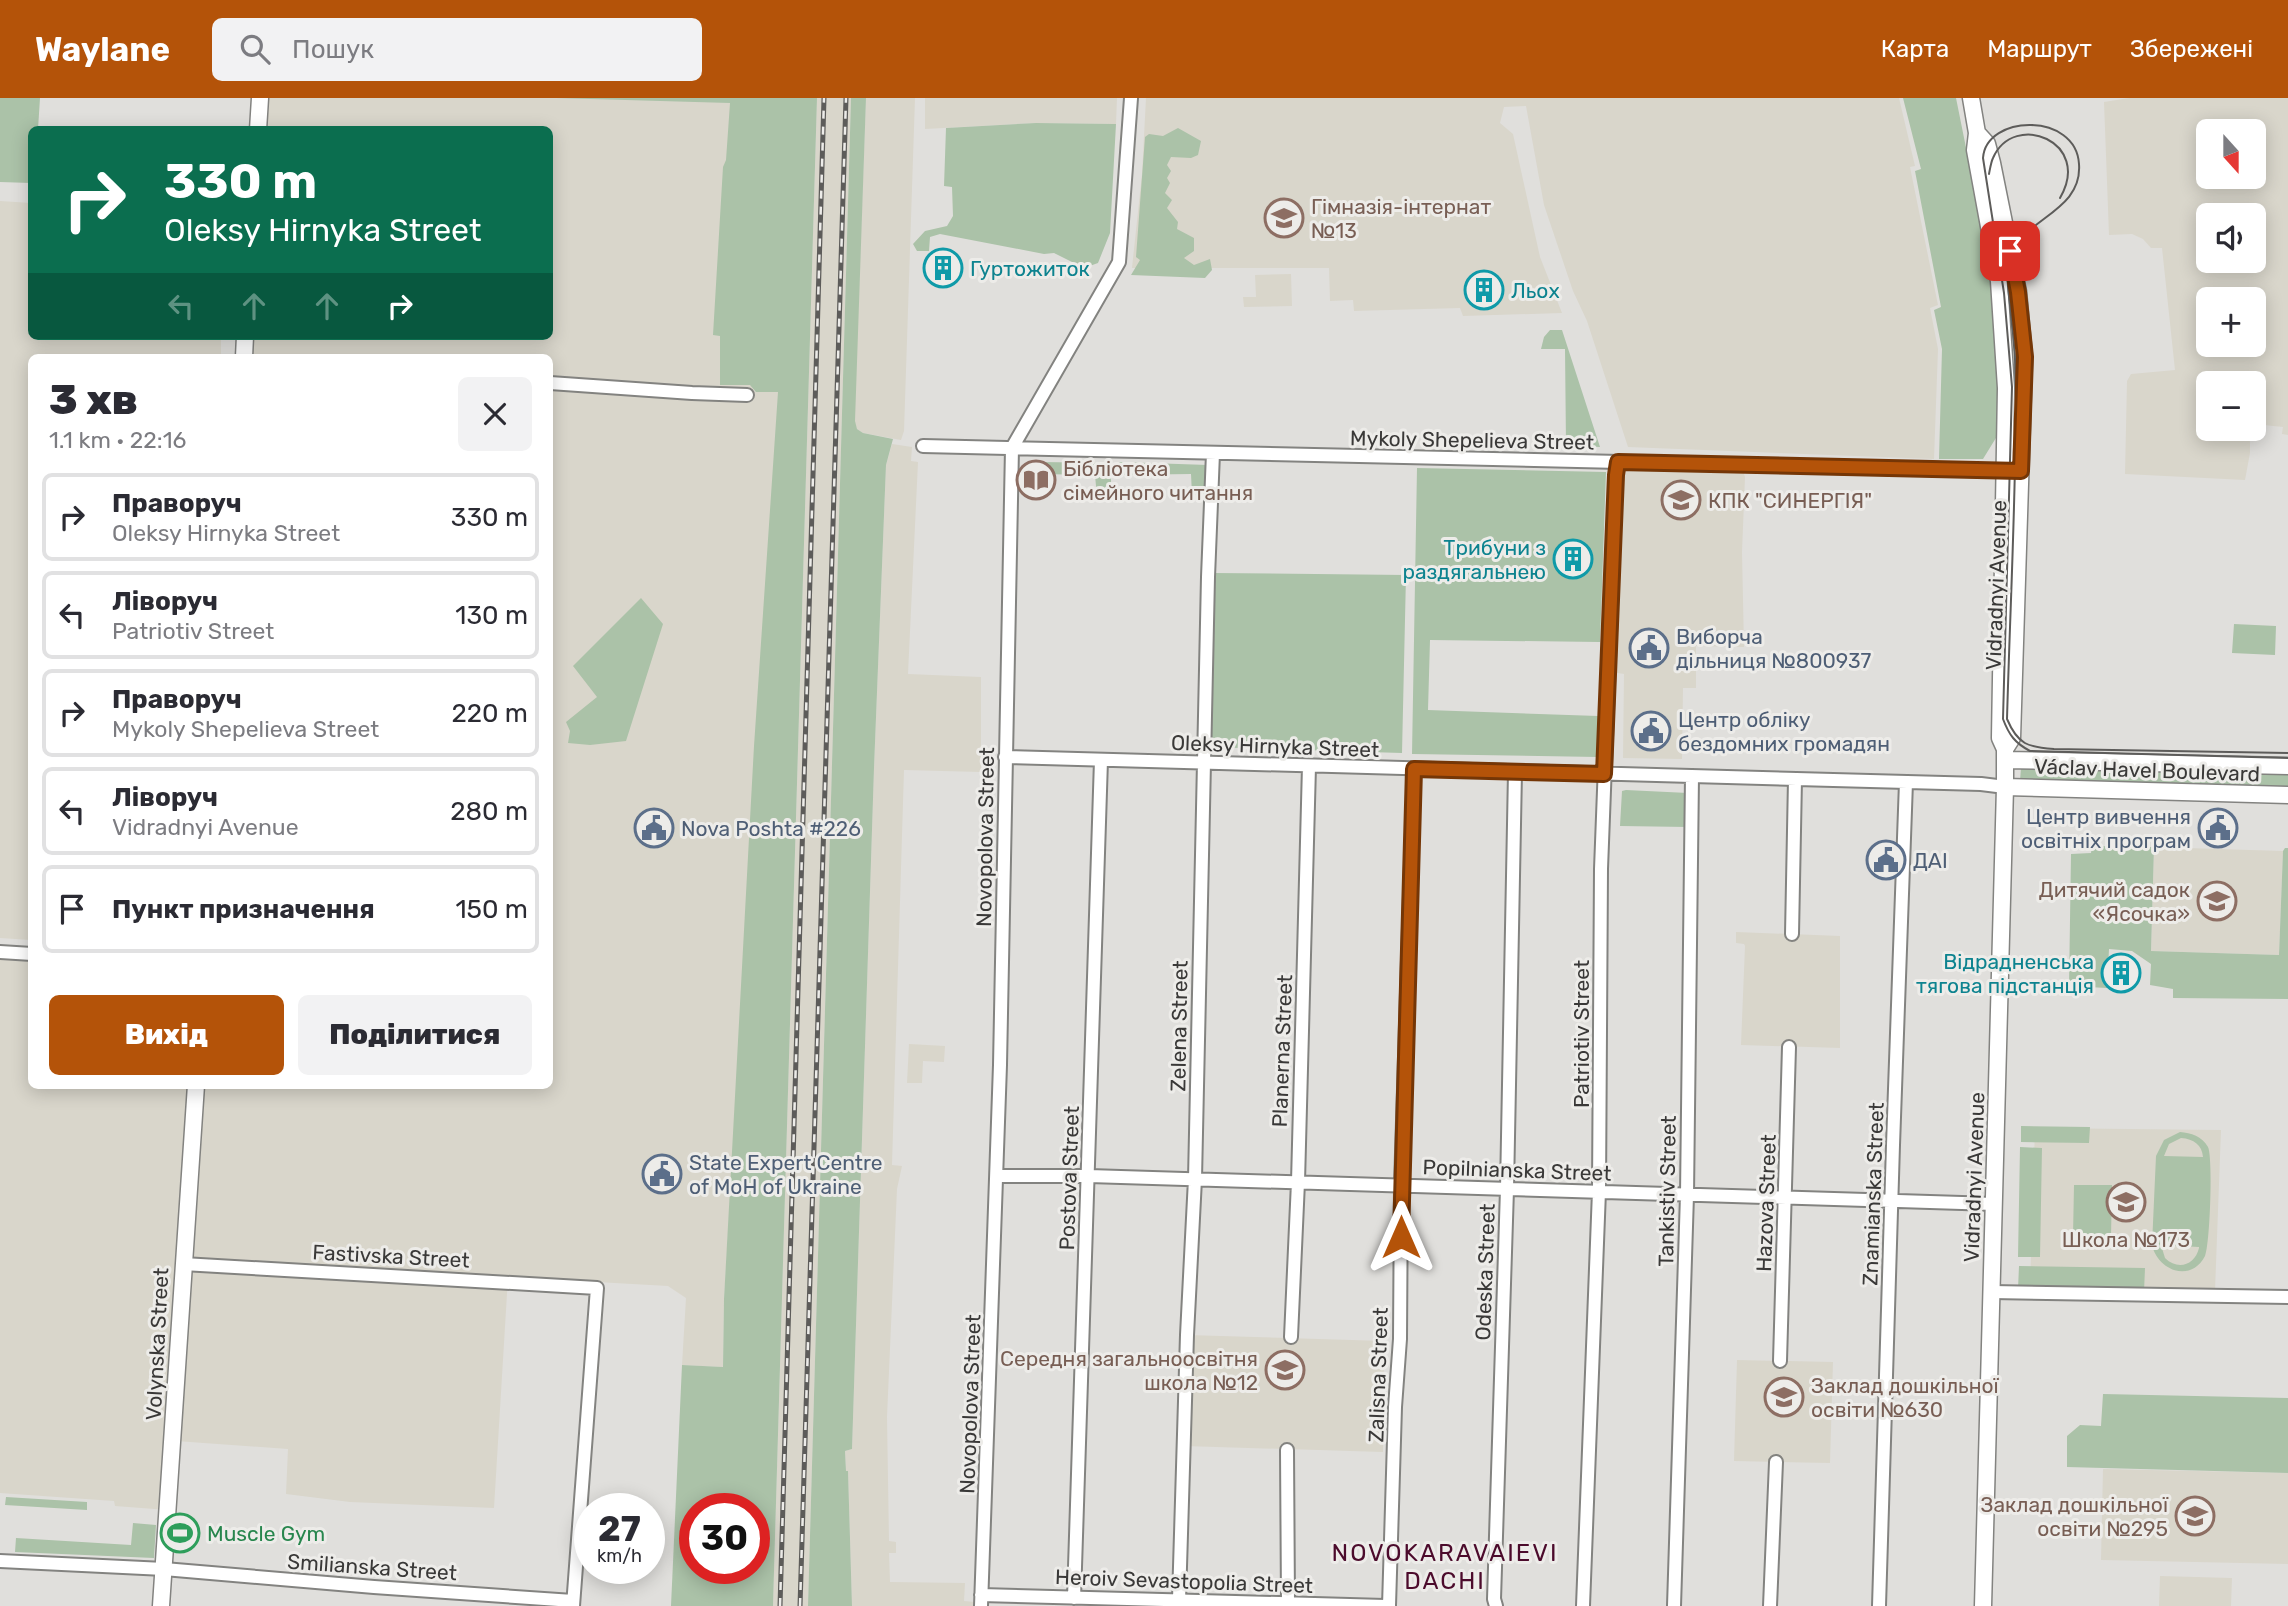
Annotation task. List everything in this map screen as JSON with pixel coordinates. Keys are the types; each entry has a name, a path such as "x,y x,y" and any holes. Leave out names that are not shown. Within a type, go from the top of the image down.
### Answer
{"main road":[{"path":"258,126 260,98"},
{"name":"Vidradnyi Avenue","path":"1971,98 1978,133 1987,144 1992,163 2015,277 2025,357 2012,471 2012,738 2006,755 1983,1606"},
{"name":"Václav Havel Boulevard","path":"2006,755 2288,766"},
{"name":"Václav Havel Boulevard","path":"2006,787 2288,795"},
{"name":"Volynska Street","path":"161,1606 195,1089"}],"street":[{"name":"Novopolova Street","path":"981,1600 997,1176 1012,448 1119,262 1131,98"},
{"path":"553,383 747,395"},
{"name":"Mykoly Shepelieva Street","path":"923,446 2012,471"},
{"name":"Zelena Street","path":"1179,1600 1195,1179 1213,453"},
{"name":"Patriotiv Street","path":"1583,1606 1599,1191 1601,869 1618,462"},
{"name":"Oleksy Hirnyka Street","path":"1006,757 2006,787"},
{"name":"Postova Street","path":"1074,1598 1101,760"},
{"name":"Planerna Street","path":"1291,1337 1309,766"},
{"name":"Zalisna Street","path":"1387,1606 1400,1339 1401,1185 1414,769"},
{"name":"Odeska Street","path":"1496,1606 1494,1599 1507,1189 1515,772"},
{"name":"Tankistiv Street","path":"1674,1606 1687,1195 1692,776"},
{"path":"1792,934 1795,779"},
{"name":"Znamianska Street","path":"1879,1606 1906,782"},
{"path":"0,952 28,954"},
{"name":"Hazova Street","path":"1780,1361 1789,1047"},
{"name":"Popilnianska Street","path":"997,1176 1089,1176 1994,1204"},
{"name":"Fastivska Street","path":"183,1264 597,1288 573,1603"},
{"path":"1992,1292 2288,1297"},
{"path":"1287,1450 1288,1603"},
{"path":"1770,1606 1776,1462"},
{"name":"Smilianska Street","path":"0,1561 164,1569 573,1603"},
{"name":"Heroiv Sevastopolia Street","path":"981,1600 1074,1598 1387,1606"}],"shaded area":[{"path":"267,98 786,98 782,334 724,1299 723,1367 682,1365 686,1298 668,1286 508,1277 494,1508 350,1502 286,1494 288,1449 176,1441 168,1510 115,1506 114,1501 0,1493 0,956 28,958 28,1089 553,1089 553,354 252,354 253,340 553,340 553,126 265,126"},
{"path":"817,98 851,98 808,1606 773,1606"},
{"path":"866,98 915,98 904,431 901,440 863,433 857,429 854,421"},
{"path":"925,98 1117,98 1116,124 1036,123 925,129"},
{"path":"1146,98 1899,98 1915,166 1910,167 1938,305 1930,308 1938,349 1934,459 1628,447 1587,321 1573,291 1544,205 1526,106 1504,107 1500,123 1513,134 1540,257 1562,313 1463,316 1460,308 1354,311 1353,300 1330,301 1329,268 1132,268 1142,174"},
{"path":"2129,98 2288,98 2288,435 2282,434 2283,427 2266,425 2266,371 2196,371 2196,441 2250,441 2245,480 2125,474 2127,381 2131,374 2175,370 2162,248 2151,248 2143,239 2132,234 2109,235 2104,102"},
{"path":"0,201 28,203 28,340 221,340 221,354 28,354 28,940 0,938"},
{"path":"1291,274 1292,306 1244,307 1243,297 1256,297 1255,275"},
{"path":"892,444 912,447 911,461 918,462 908,674 981,677 981,772 904,770 892,1165 902,1166 897,1189 887,1417 889,1541 896,1542 896,1553 889,1553 890,1582 965,1583 964,1601 975,1602 975,1606 852,1606 845,1451 852,1449 886,465"},
{"path":"1627,467 1743,471 1745,477 1742,552 1744,647 1696,646 1696,688 1683,688 1682,759 1623,758 1624,674 1612,672 1622,470"},
{"name":"Дитячий садок «Ясочка»","path":"2154,847 2283,851 2279,955 2151,951"},
{"path":"1736,932 1840,936 1840,1048 1741,1045 1745,946 1736,943"},
{"path":"909,1044 945,1046 944,1062 923,1061 922,1083 907,1083"},
{"name":"Школа №173","path":"2035,1128 2221,1130 2215,1291 2030,1288"},
{"name":"Середня загальноосвітня школа №12","path":"1187,1335 1384,1341 1383,1452 1184,1446"},
{"name":"Заклад дошкільної освіти №630","path":"1737,1360 1833,1362 1830,1463 1734,1461"},
{"name":"Заклад дошкільної освіти №295","path":"2103,1469 2288,1473 2288,1564 2101,1560"},
{"path":"2160,1576 2232,1578 2231,1606 2159,1606"}],"green space":[{"path":"0,98 40,98 38,126 28,126 28,183 0,182"},
{"path":"556,98 817,98 773,1606 671,1606 682,1365 723,1367 724,1299 754,746 778,392 756,392 750,385 720,385 720,336 713,335 723,167 726,160 730,103"},
{"path":"851,98 866,98 855,421 857,429 863,433 893,439 886,465 852,1449 845,1451 852,1606 808,1606"},
{"path":"1903,98 1956,98 1994,287 2001,389 1999,433 1983,459 1939,459 1942,349 1934,310 1941,307 1915,171 1921,169"},
{"path":"1036,123 1116,124 1110,233 1098,263 1084,268 1054,253 1044,254 940,234 930,237 929,251 917,251 913,244 925,231 947,226 953,216 952,187 944,186 946,128"},
{"path":"1178,128 1201,141 1198,155 1191,158 1171,157 1167,165 1171,171 1167,178 1170,183 1165,193 1172,200 1167,208 1178,222 1177,229 1194,238 1194,251 1184,258 1194,265 1210,259 1212,270 1205,278 1131,275 1140,260 1136,257 1145,137 1149,134 1163,136"},
{"path":"1550,330 1562,330 1600,447 1566,445 1565,349 1541,349 1544,337"},
{"path":"1041,462 1111,463 1111,496 1097,497 1095,475 1038,474"},
{"path":"1119,462 1208,465 1207,495 1192,495 1191,474 1118,475"},
{"path":"1417,468 1606,472 1600,642 1430,640 1428,710 1598,716 1598,757 1412,754"},
{"path":"1212,573 1406,575 1402,753 1209,747"},
{"path":"641,598 663,624 626,741 590,745 568,743 570,731 566,722 597,697 573,666"},
{"path":"2234,624 2276,626 2275,655 2232,653"},
{"path":"2021,768 2288,772 2288,791 2020,781"},
{"path":"1622,791 1688,793 1688,827 1620,826"},
{"path":"2092,846 2154,847 2151,951 2279,955 2283,851 2288,848 2288,999 2173,998 2173,989 2150,985 2151,964 2132,951 2109,949 2107,988 2069,986 2071,854 2091,853"},
{"path":"2021,1126 2090,1127 2089,1143 2021,1142"},
{"path":"2180,1132 2192,1134 2206,1143 2210,1154 2207,1249 2199,1264 2184,1271 2168,1267 2155,1254 2152,1245 2156,1156 2164,1140","holes":["2181,1138 2196,1143 2203,1157 2164,1156 2169,1144","2161,1245 2199,1247 2199,1248 2194,1259 2180,1265 2165,1258"]},
{"path":"2020,1147 2042,1148 2040,1257 2018,1257"},
{"path":"2074,1185 2112,1185 2111,1237 2073,1236"},
{"path":"2019,1266 2145,1268 2144,1292 2018,1289"},
{"path":"2103,1394 2288,1398 2288,1473 2067,1467 2067,1436 2080,1425 2101,1426"},
{"path":"6,1497 87,1502 87,1510 5,1505"},
{"path":"133,1523 156,1525 154,1558 15,1552 16,1538 131,1545"}],"tram line":[{"path":"2288,753 2045,748 2025,743 2015,734 2007,719 2016,389 2008,267 2012,251 2021,238 2070,195 2077,181 2079,164 2074,147 2063,135 2048,128 2031,125 2014,127 1999,133 1988,143 1983,158 2004,293 2012,387 2003,719 2005,725 2016,742 2030,751 2288,758"},
{"path":"1989,174 1993,158 2003,144 2017,136 2032,135 2047,139 2059,148 2066,161 2067,178 2060,198"}],"railway":[{"path":"780,1606 824,98"},
{"path":"800,1606 846,98"}],"place":[{"name":"Гімназія-інтернат №13","path":"1284,218"},
{"name":"Гуртожиток","path":"943,268"},
{"name":"Льох","path":"1484,290"},
{"name":"Бібліотека сімейного читання","path":"1036,480"},
{"name":"КПК \"СИНЕРГІЯ\"","path":"1681,500"},
{"name":"Трибуни з раздягальнею","path":"1573,559"},
{"name":"Виборча дільниця №800937","path":"1649,648"},
{"name":"Центр обліку бездомних громадян","path":"1651,731"},
{"name":"Nova Poshta #226","path":"654,828"},
{"name":"Центр вивчення освітніх програм","path":"2218,828"},
{"name":"ДАІ","path":"1886,860"},
{"name":"Дитячий садок «Ясочка»","path":"2217,901"},
{"name":"Відрадненська тягова підстанція","path":"2121,973"},
{"name":"State Expert Centre of MoH of Ukraine","path":"662,1174"},
{"name":"Школа №173","path":"2126,1202"},
{"name":"Середня загальноосвітня школа №12","path":"1285,1370"},
{"name":"Заклад дошкільної освіти №630","path":"1784,1397"},
{"name":"Заклад дошкільної освіти №295","path":"2195,1516"},
{"name":"Muscle Gym","path":"180,1533"}],"district":[{"name":"NOVOKARAVAIEVI DACHI","path":"1445,1567"}],"route":[{"path":"1401,1237 1414,769 1604,774 1618,462 2021,471 2025,357 2018,292 2010,251"}]}
